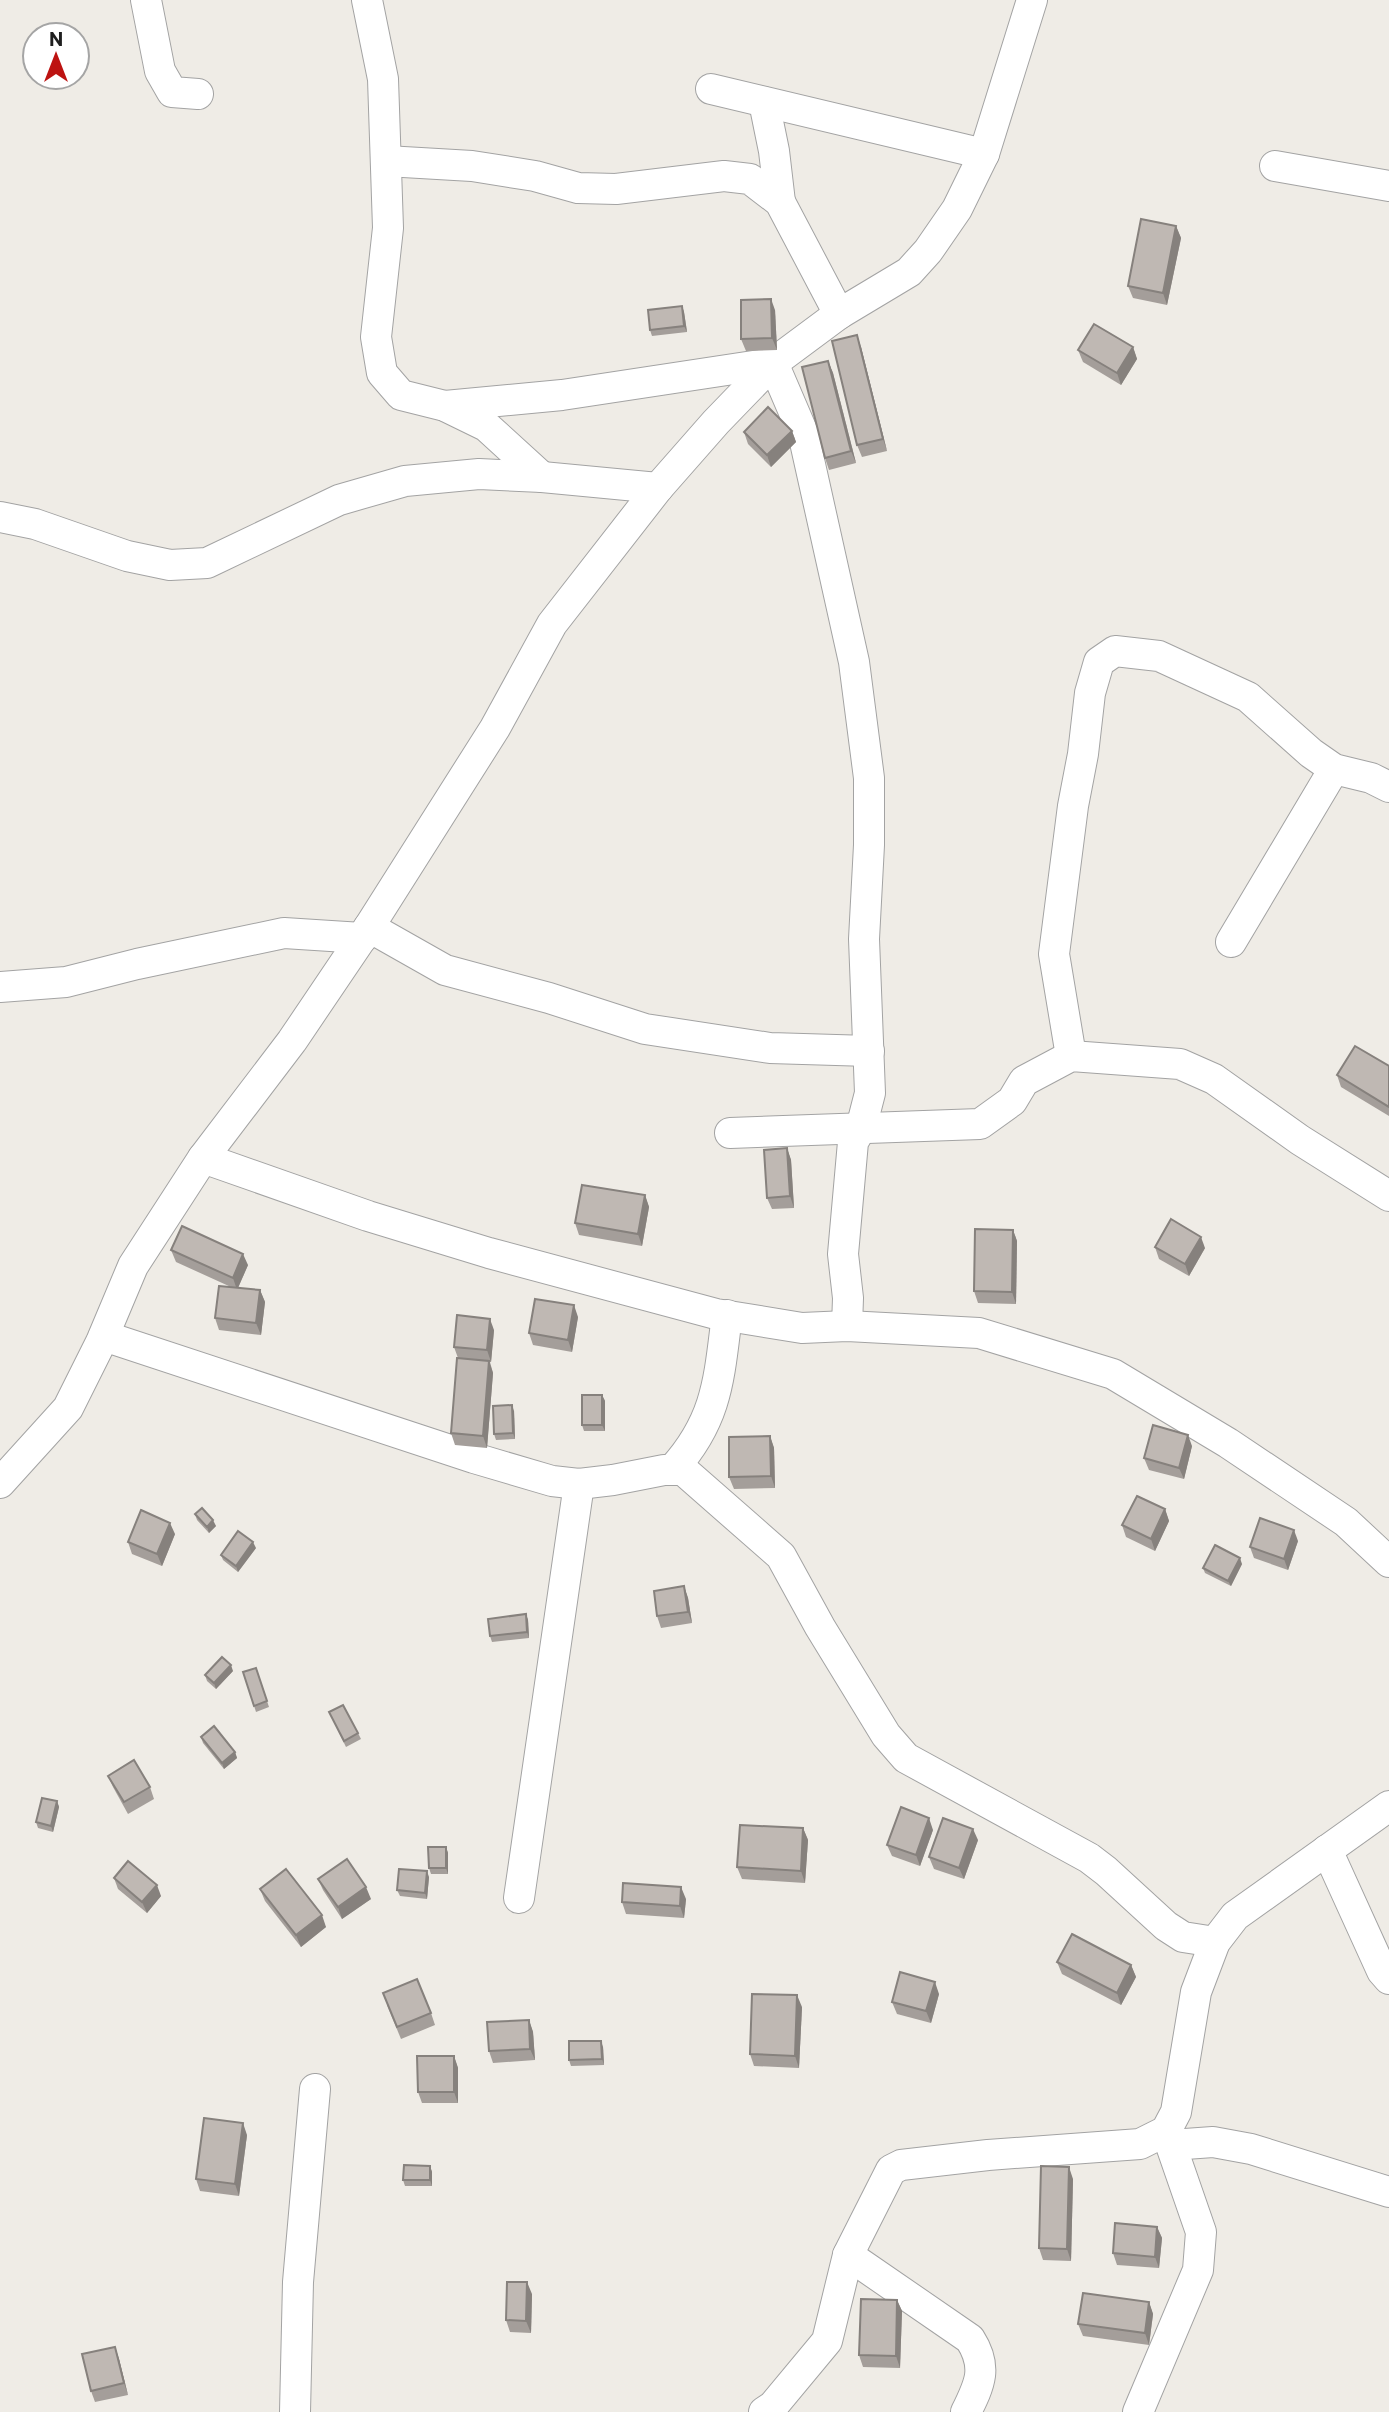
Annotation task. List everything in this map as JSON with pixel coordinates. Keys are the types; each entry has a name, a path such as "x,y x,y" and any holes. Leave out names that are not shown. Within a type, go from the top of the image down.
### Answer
{"street":[{"path":"146,0 160,71 172,92 198,94"},
{"path":"367,0 383,79 388,228 376,337 382,373 401,395 445,406 486,426 542,477"},
{"path":"0,1483 68,1408 104,1336 133,1266 202,1158 292,1041 366,933 495,728 552,624 658,488 773,363 839,314 909,272 928,251 957,209 984,154 1032,0"},
{"path":"711,89 984,154"},
{"path":"764,102 774,151 780,202 839,314"},
{"path":"386,161 472,166 535,176 578,188 616,189 724,176 750,178 780,202"},
{"path":"1275,166 1389,186"},
{"path":"445,406 562,395 773,363"},
{"path":"773,363 803,433 854,663 869,778 864,939 870,1093 861,1128 853,1142 843,1254 848,1298 847,1326"},
{"path":"0,517 35,524 127,556 170,565 207,563 339,500 405,481 479,474 658,488"},
{"path":"1071,1056 1054,954 1090,693 1099,663 1115,651 1159,656 1248,697 1311,753 1334,769 1371,778 1389,787"},
{"path":"1231,942 1334,769"},
{"path":"0,986 66,982 284,933 366,933 445,970 549,998 645,1029 770,1048 869,1051"},
{"path":"730,1133 980,1124 1012,1101 1024,1081 1071,1056 1180,1063 1214,1079 1300,1140 1389,1196"},
{"path":"202,1158 368,1216 489,1253 716,1314 802,1328 847,1326 979,1334 1113,1374 1228,1443 1335,1515 1389,1562"},
{"path":"673,1469 691,1449 708,1419 716,1391 727,1315"},
{"path":"104,1336 474,1458 552,1481 579,1484 673,1469 683,1470 781,1556 820,1627 886,1735 906,1758 1089,1858 1107,1871 1166,1926 1183,1937 1215,1942"},
{"path":"519,1898 579,1484"},
{"path":"1138,2412 1198,2270 1201,2232 1169,2138 1196,1992 1215,1942 1236,1916 1389,1806"},
{"path":"1327,1850 1382,1972 1389,1979"},
{"path":"295,2412 298,2282 314,2089"},
{"path":"764,2412 773,2406 827,2341 848,2255 886,2177 891,2170 901,2165 988,2155 1140,2144 1169,2138 1213,2142 1251,2150 1389,2192"},
{"path":"848,2255 970,2339 981,2355 979,2385 966,2412"}],"building":[{"path":"1141,219 1176,226 1163,293 1128,286"},
{"path":"771,299 772,338 741,339 741,300"},
{"path":"682,306 684,326 650,330 648,310"},
{"path":"1094,324 1133,347 1117,373 1078,350"},
{"path":"857,335 883,439 857,445 832,341"},
{"path":"828,361 851,451 825,458 802,367"},
{"path":"768,407 792,431 767,455 744,432"},
{"path":"1355,1046 1389,1066 1389,1107 1337,1075"},
{"path":"787,1148 790,1196 767,1198 764,1150"},
{"path":"582,1185 645,1195 638,1234 575,1223"},
{"path":"1171,1219 1201,1237 1185,1264 1155,1247"},
{"path":"182,1226 243,1254 233,1278 171,1250"},
{"path":"975,1229 1013,1230 1012,1292 974,1291"},
{"path":"219,1286 260,1290 256,1323 215,1318"},
{"path":"535,1299 574,1305 568,1340 529,1333"},
{"path":"457,1315 490,1319 487,1350 454,1347"},
{"path":"457,1358 489,1361 483,1436 451,1433"},
{"path":"582,1395 602,1395 602,1425 582,1425"},
{"path":"512,1405 513,1433 494,1434 493,1406"},
{"path":"1153,1425 1188,1435 1179,1468 1144,1458"},
{"path":"770,1436 771,1476 729,1477 729,1437"},
{"path":"1137,1496 1165,1509 1151,1539 1122,1525"},
{"path":"202,1508 213,1520 207,1527 195,1514"},
{"path":"141,1510 170,1523 157,1554 128,1542"},
{"path":"1260,1518 1294,1530 1284,1559 1250,1547"},
{"path":"238,1531 253,1542 236,1566 221,1555"},
{"path":"1215,1545 1240,1558 1228,1581 1203,1568"},
{"path":"684,1586 688,1612 657,1616 654,1591"},
{"path":"526,1614 527,1632 490,1636 488,1619"},
{"path":"222,1657 231,1665 214,1683 205,1675"},
{"path":"256,1668 267,1701 254,1706 243,1672"},
{"path":"343,1705 358,1733 344,1741 329,1712"},
{"path":"214,1726 235,1752 222,1763 201,1737"},
{"path":"134,1760 150,1787 124,1802 108,1776"},
{"path":"42,1798 57,1801 51,1826 36,1822"},
{"path":"901,1807 929,1818 916,1855 887,1845"},
{"path":"943,1818 973,1829 959,1868 929,1857"},
{"path":"740,1825 803,1828 801,1871 737,1867"},
{"path":"428,1847 446,1847 446,1868 429,1868"},
{"path":"347,1859 366,1887 338,1907 318,1879"},
{"path":"128,1861 157,1885 142,1902 114,1878"},
{"path":"286,1869 322,1915 296,1935 260,1889"},
{"path":"399,1869 427,1871 425,1893 397,1890"},
{"path":"623,1883 681,1887 680,1906 622,1902"},
{"path":"1072,1934 1131,1965 1117,1993 1057,1962"},
{"path":"900,1972 935,1982 926,2011 892,2002"},
{"path":"417,1979 431,2013 397,2027 383,1993"},
{"path":"752,1994 797,1995 795,2056 750,2054"},
{"path":"529,2020 530,2049 489,2051 487,2022"},
{"path":"569,2041 601,2041 602,2059 569,2060"},
{"path":"417,2056 454,2056 454,2092 418,2092"},
{"path":"204,2118 243,2123 235,2184 196,2179"},
{"path":"404,2165 430,2166 430,2180 403,2180"},
{"path":"1041,2166 1069,2167 1067,2249 1039,2248"},
{"path":"1115,2223 1157,2227 1155,2257 1113,2253"},
{"path":"507,2282 527,2282 526,2321 506,2320"},
{"path":"1083,2293 1149,2302 1145,2333 1078,2324"},
{"path":"861,2299 897,2300 896,2356 859,2355"},
{"path":"115,2347 124,2383 91,2391 82,2354"}]}
